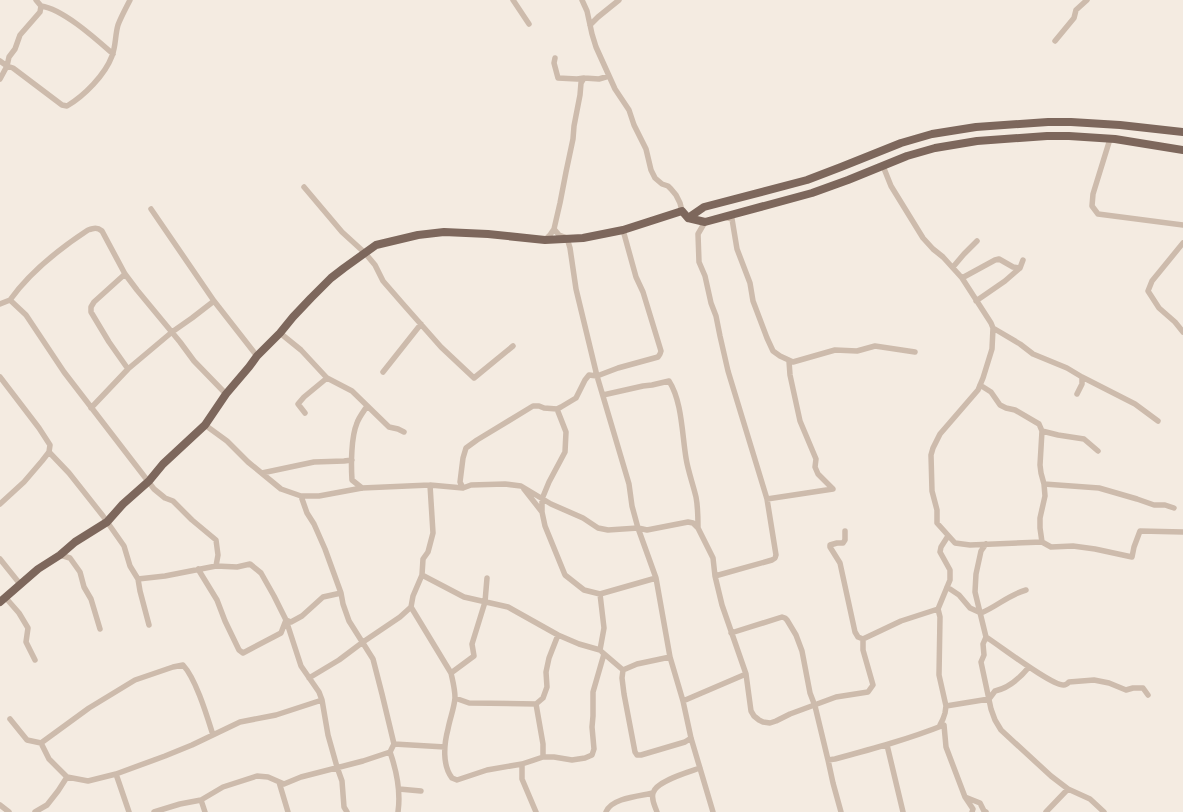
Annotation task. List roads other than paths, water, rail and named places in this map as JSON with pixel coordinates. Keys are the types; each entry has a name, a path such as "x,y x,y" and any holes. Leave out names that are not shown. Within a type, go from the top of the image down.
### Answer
{"main road":[{"path":"688,218 704,207 807,180 901,143 932,134 976,127 1048,122 1120,125 1183,132"},
{"path":"2,599 38,569 60,555 75,542 107,522 123,504 149,481 163,464 205,424 226,394 257,356 280,333 293,317 331,278 376,245 418,235 444,232 488,234 545,240 582,238 622,230 682,211 688,218 704,222 812,193 907,156 935,148 977,141 1047,136 1110,139 1183,150"}],"street":[{"path":"36,0 41,6 58,11 94,37 113,54"},
{"path":"0,61 13,68 62,105 67,106 88,91 110,60 113,54 118,26 130,0"},
{"path":"513,0 529,24"},
{"path":"582,0 587,11 594,40 615,89 629,110 646,149 651,170 655,178 671,189 678,199 682,211"},
{"path":"590,25 619,0"},
{"path":"1055,41 1074,18 1076,10 1087,0"},
{"path":"0,79 7,66 9,56 15,49 20,35 40,12 41,6"},
{"path":"554,58 558,78 599,79 609,76"},
{"path":"545,240 554,230 573,139 581,83 584,78"},
{"path":"1110,139 1093,194 1092,206 1098,214 1183,225"},
{"path":"883,166 891,186 923,238 952,266 962,278 984,311 993,328 992,349 986,371 978,390 940,434 931,454 932,491 937,510 937,523 956,543 970,545 1042,542 1051,547 1073,546 1132,557 1140,531 1183,532"},
{"path":"304,187 342,232 365,253 375,265 383,280 402,304 440,347 474,378 513,346"},
{"path":"152,209 214,301 257,356"},
{"path":"725,217 732,219 737,249 750,283 753,301 773,351 793,362 835,350 857,351 875,346 915,352"},
{"path":"704,222 698,234 699,262 705,276 711,303 716,316 728,370 767,499 776,555 772,560 715,576"},
{"path":"0,304 10,300 22,284 40,267 82,234 88,230 98,228 102,231 125,274 194,361 226,394"},
{"path":"554,230 559,235 567,238 570,248 576,289 597,376 628,484 638,528 656,578 670,657 691,738 713,812"},
{"path":"463,488 460,482 463,458 466,448 477,440 533,406 557,409 576,398 589,375 597,376 618,368 658,357 660,354 661,351 643,292 636,277 622,230"},
{"path":"952,266 953,267 977,241"},
{"path":"1183,243 1152,281 1148,291 1159,308 1175,322 1183,332"},
{"path":"962,278 999,259 1014,267 1020,268"},
{"path":"976,301 1005,281 1020,268 1023,260"},
{"path":"125,274 94,302 91,307 91,312 109,342 128,369"},
{"path":"10,300 26,315 64,372 154,489 165,498 173,501 192,520 216,540 218,555 216,566"},
{"path":"91,408 128,369 172,332 214,301"},
{"path":"383,372 421,324"},
{"path":"993,328 1034,354 1067,368 1135,404 1158,421"},
{"path":"280,333 301,350 327,378 352,391 389,427 404,432"},
{"path":"767,499 832,490 818,474 815,467 816,459 800,421 790,375 789,361"},
{"path":"0,377 50,444 49,452 24,482 0,504"},
{"path":"1077,394 1082,384 1082,377"},
{"path":"305,413 298,404 304,397 327,378"},
{"path":"603,395 669,381 673,388 677,402 686,460 696,497 699,514 698,528"},
{"path":"980,385 992,392 1000,405 1015,410 1039,424 1042,431 1040,473 1044,484 1045,496 1041,512 1040,528 1042,542"},
{"path":"362,488 352,480 352,442 357,423 367,406"},
{"path":"557,409 566,432 565,452 542,499 542,512 566,576 584,590 600,594 656,578"},
{"path":"205,424 227,441 248,462 281,489 301,496 319,496 362,488 430,485 463,488 471,485 504,484 521,486 551,504 582,518 598,528 608,530 638,528 647,530 688,522 693,523 698,528 713,558 715,576 722,605 746,674 751,711 754,716 763,722 776,721 790,714 836,697 868,692 873,685 863,650 863,639"},
{"path":"1042,431 1084,439 1098,451"},
{"path":"49,452 69,473 104,516 124,546 130,566 138,579 149,626"},
{"path":"262,473 314,462 344,462 352,460"},
{"path":"1044,484 1099,488 1154,505 1165,505 1174,508"},
{"path":"309,678 339,660 400,617 411,607 413,596 422,575 423,559 428,552 433,533 430,485"},
{"path":"521,486 542,512"},
{"path":"154,812 180,804 201,800 223,787 257,776 268,777 284,784 301,777 363,761 390,752 394,744 373,659 349,621 341,593 325,549 307,513 301,496"},
{"path":"845,531 845,540 843,543 834,543 830,545 830,547 840,563 855,632 858,637 863,639"},
{"path":"944,725 940,725 946,706 939,675 940,617 938,609 950,580 950,570 940,552 941,547 948,536"},
{"path":"986,544 981,551 976,574 975,592 986,637 983,644 984,655 981,662 990,709 1001,730 1051,776 1068,788 1090,799 1104,812"},
{"path":"60,555 70,558 80,572 84,587 91,599 100,629"},
{"path":"0,558 20,584"},
{"path":"138,579 165,576 216,566 237,566 250,564 261,573 286,620 301,666 322,700 328,735 342,781 344,807 347,812"},
{"path":"198,569 217,600 239,650 243,653 281,633 286,620"},
{"path":"422,575 464,597 508,607 558,635 602,652 623,670"},
{"path":"451,673 474,656 472,644 485,602 487,578"},
{"path":"947,587 959,595 970,608 981,613 1008,597 1026,590"},
{"path":"286,620 291,622 302,616 324,597 341,593"},
{"path":"411,607 451,673 455,698 445,747 446,766 452,778 456,780 487,770 522,764 543,757 572,760 585,758 592,755 594,749 592,728 593,692 602,652 604,628 600,594"},
{"path":"2,599 19,613 28,628 26,642 35,660"},
{"path":"863,639 901,621 938,609"},
{"path":"731,632 782,617 785,618 796,635 802,651 810,693 842,812"},
{"path":"455,698 469,703 536,704 543,698 547,687 546,672 548,658 558,635"},
{"path":"986,637 1044,677 1059,685 1063,686 1069,682 1094,680 1109,683 1126,690 1143,688 1148,695"},
{"path":"623,670 637,664 670,657"},
{"path":"10,719 27,740 41,743 89,708 135,680 183,665 189,671 213,735"},
{"path":"946,706 989,699 994,691 1003,689 1012,684 1029,666"},
{"path":"623,670 622,678 624,694 635,752 637,755 686,742 691,738"},
{"path":"682,701 746,674"},
{"path":"41,743 49,759 67,777 88,781 116,774 192,745 240,722 276,715 322,700"},
{"path":"536,704 543,744 543,757"},
{"path":"828,760 887,745 944,725"},
{"path":"944,725 946,747 965,797 973,809 972,812"},
{"path":"394,744 445,747"},
{"path":"887,745 903,812"},
{"path":"390,752 395,766 399,789 398,812"},
{"path":"522,764 522,779 536,812"},
{"path":"657,812 653,801 653,794 659,785 700,768"},
{"path":"116,774 129,812"},
{"path":"35,812 47,805 67,777"},
{"path":"279,782 288,812"},
{"path":"1046,812 1068,788"},
{"path":"399,789 421,791"},
{"path":"606,812 616,801 653,794"},
{"path":"965,797 980,803 984,812 986,812"},
{"path":"201,800 204,812"},
{"path":"0,805 9,812"}]}
